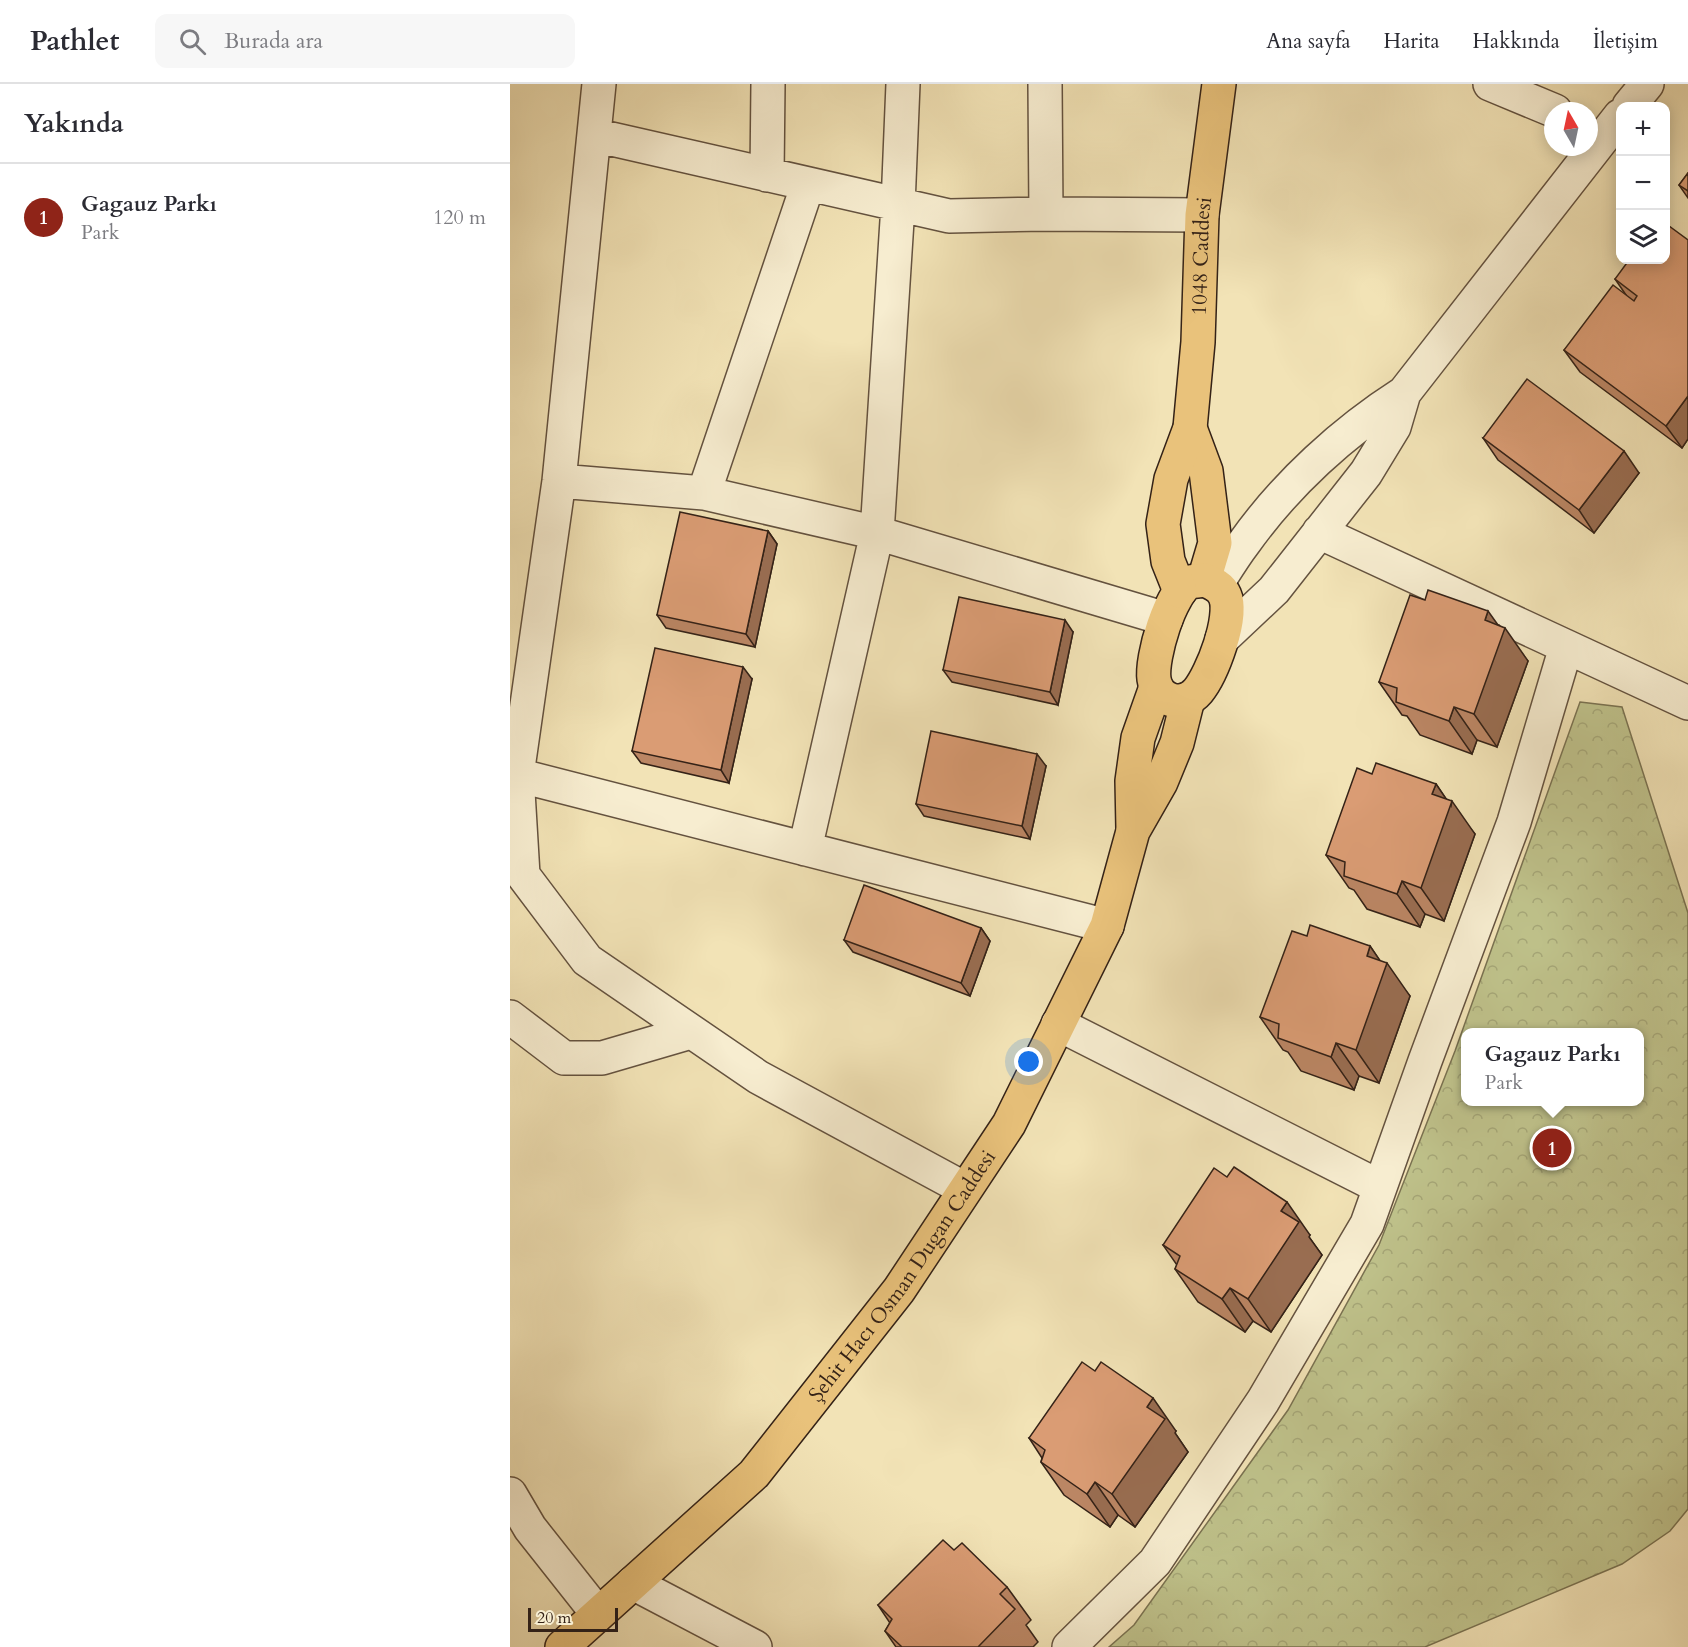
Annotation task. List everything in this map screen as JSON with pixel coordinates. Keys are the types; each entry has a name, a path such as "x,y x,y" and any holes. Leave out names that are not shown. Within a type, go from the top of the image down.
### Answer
{"main road":[{"name":"1048 Caddesi","path":"1190,428 1198,342 1202,215 1219,84"},
{"path":"1190,428 1171,479 1163,524 1168,561 1191,594"},
{"path":"1190,428 1206,471 1215,543 1191,594 1156,656 1153,675 1156,687 1163,697 1175,701 1188,699 1208,675 1222,639 1227,609 1225,596 1191,594"},
{"path":"1133,831 1132,781 1138,738 1156,687"},
{"path":"1133,831 1161,782 1177,743 1188,699"},
{"name":"Şehit Hacı Osman Dugan Caddesi","path":"562,1647 754,1474 899,1290 1009,1124 1107,926 1133,831"}],"street":[{"path":"599,84 559,480 517,775 523,876 587,960 758,1077 965,1189"},
{"path":"767,175 768,84"},
{"path":"805,849 877,532 898,205 903,84"},
{"path":"1045,84 1046,214"},
{"path":"1490,84 1544,106"},
{"path":"1632,102 1647,84"},
{"path":"559,480 704,493 877,532 1191,594 1244,542 1293,483 1346,435 1404,393 1606,125"},
{"path":"594,135 949,216 1202,215"},
{"path":"704,493 808,184"},
{"path":"1222,639 1274,590 1366,473 1394,427 1404,393"},
{"path":"1319,532 1688,703"},
{"path":"1070,1647 1155,1562 1263,1401 1367,1224 1514,822 1566,647"},
{"path":"517,775 1107,926"},
{"path":"510,1017 564,1058 603,1058 692,1032"},
{"path":"1058,1024 1380,1188"},
{"path":"510,1494 530,1527 598,1614"},
{"path":"633,1583 755,1647"}],"green space":[{"path":"1580,702 1622,707 1688,913 1688,1509 1670,1531 1622,1564 1425,1647 1109,1647 1134,1625 1288,1410 1379,1245 1461,1034 1461,1106 1644,1106 1644,1028 1463,1028"}],"building":[{"path":"1688,173 1688,191 1679,185"},
{"path":"1670,227 1688,240 1688,396 1666,426 1564,350 1613,285 1634,301 1637,296 1615,279 1626,264 1670,264"},
{"path":"1527,379 1624,451 1579,510 1483,438"},
{"path":"680,512 768,531 746,634 657,615"},
{"path":"1428,590 1488,611 1485,620 1505,628 1474,714 1454,707 1449,721 1396,702 1397,688 1379,682 1410,595 1425,600"},
{"path":"959,597 1065,620 1050,692 943,670"},
{"path":"655,648 743,667 721,770 632,751"},
{"path":"931,731 1037,754 1022,826 916,804"},
{"path":"1376,763 1436,784 1432,794 1452,801 1421,888 1402,881 1397,894 1344,876 1345,862 1326,855 1357,768 1372,774"},
{"path":"864,885 981,928 961,983 844,940"},
{"path":"1310,925 1370,946 1367,956 1387,963 1356,1050 1336,1043 1331,1057 1278,1038 1279,1024 1260,1017 1292,931 1307,936"},
{"path":"1234,1167 1287,1202 1281,1211 1299,1222 1248,1299 1230,1288 1222,1299 1175,1269 1180,1256 1163,1245 1214,1168 1227,1177"},
{"path":"1082,1362 1095,1371 1101,1362 1153,1398 1147,1407 1165,1419 1112,1494 1095,1482 1087,1494 1041,1462 1045,1450 1029,1438"},
{"path":"943,1540 954,1550 962,1543 1007,1587 1000,1594 1015,1609 978,1647 902,1647 885,1631 892,1619 878,1605"}],"place":[{"name":"Gagauz Parkı","path":"1552,1148"}]}
